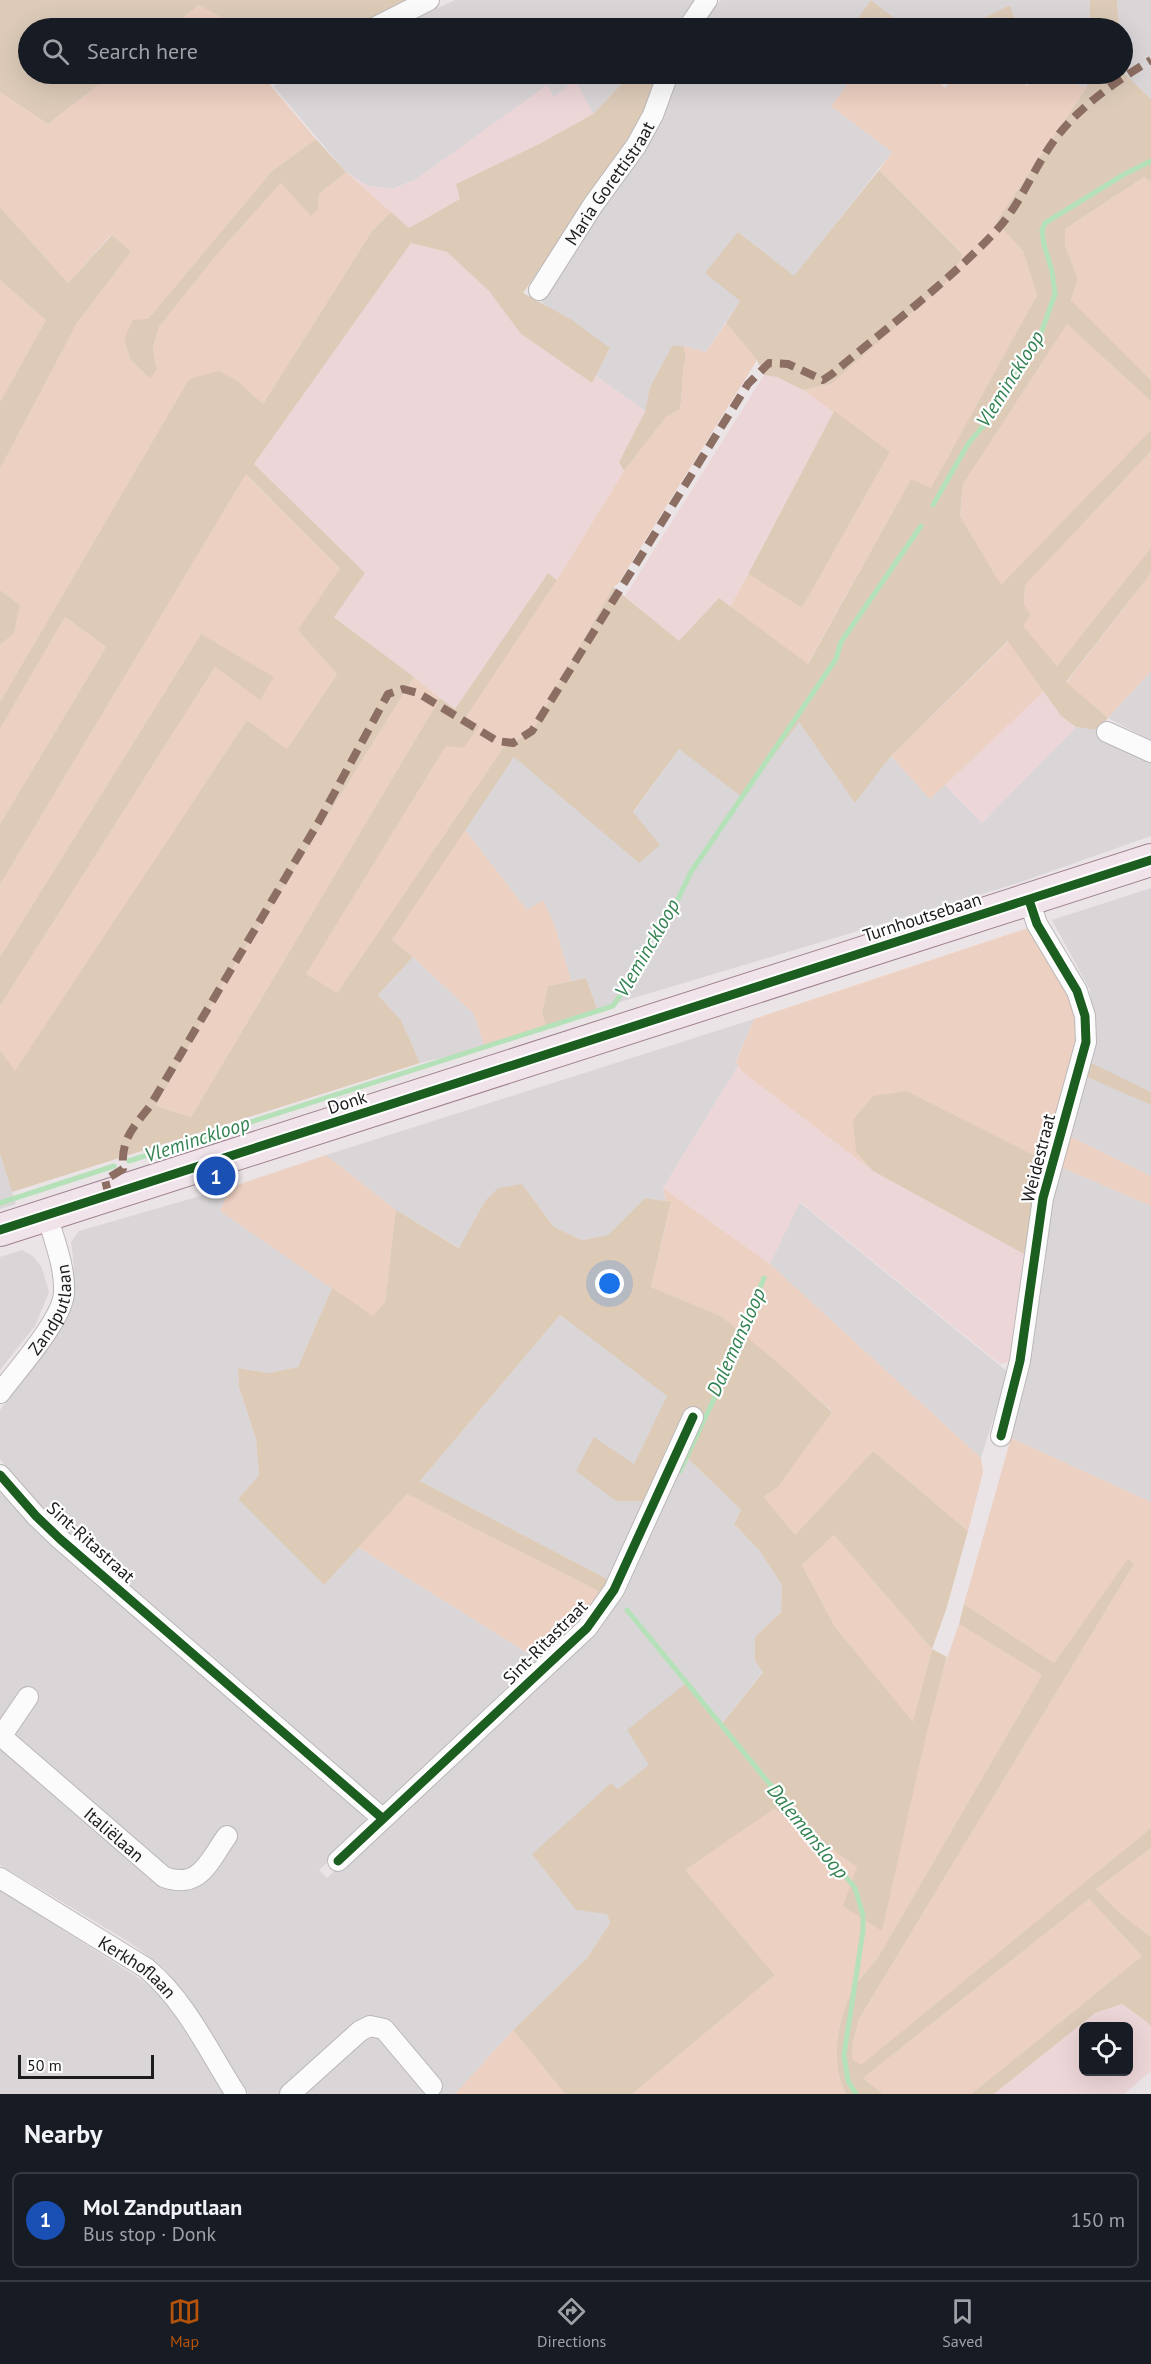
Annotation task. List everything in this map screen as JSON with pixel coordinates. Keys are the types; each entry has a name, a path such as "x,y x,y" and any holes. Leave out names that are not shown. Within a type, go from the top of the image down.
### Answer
{"main road":[{"name":"Turnhoutsebaan","path":"703,1005 1151,860"},
{"name":"Donk","path":"0,1230 703,1005"}],"street":[{"path":"394,18 429,0"},
{"path":"695,18 707,0"},
{"name":"Maria Gorettistraat","path":"539,290 593,205 636,146 653,115 664,84"},
{"path":"1107,732 1151,752"},
{"name":"Weidestraat","path":"1001,1436 1020,1361 1043,1198 1086,1042 1085,1016 1077,991 1037,924 1029,900"},
{"name":"Zandputlaan","path":"0,1393 56,1318 64,1294 61,1262 47,1215"},
{"name":"Sint-Ritastraat","path":"338,1861 587,1628 614,1590 693,1417"},
{"name":"Sint-Ritastraat","path":"0,1475 60,1539 382,1818"},
{"name":"Italiëlaan","path":"28,1696 1,1737 164,1877 177,1882 190,1880 201,1873 227,1836"},
{"name":"Kerkhoflaan","path":"0,1878 146,1968 159,1979 177,2000 234,2093"},
{"path":"290,2094 360,2031 370,2026 384,2029 432,2086"}],"shaded area":[{"path":"0,0 405,0 370,18 222,18 199,5 182,18 18,18 18,84 99,84 48,124 0,92"},
{"path":"455,0 695,0 681,18 416,18"},
{"path":"721,0 871,0 859,18 705,18"},
{"path":"871,0 1090,0 1089,18 1015,18 1010,5 984,18 894,18"},
{"path":"871,0 894,18 858,18"},
{"path":"1090,0 1117,0 1118,18 1089,18"},
{"path":"1117,0 1151,0 1151,99 1133,82 1133,18 1118,18"},
{"path":"199,5 222,18 182,18"},
{"path":"1010,5 1015,18 984,18"},
{"path":"1133,82 1151,99 1151,182 1144,177 1065,229 1065,245 1078,279 1071,300 1151,380 1151,401 1067,324 963,484 960,516 1001,585 1151,430 1151,451 1025,585 1024,605 1031,615 1023,626 1057,666 1151,548 1151,573 1066,682 1108,718 1098,730 1076,727 1061,716 1008,641 891,756 855,803 799,722 742,797 679,749 633,812 660,845 639,863 514,757 392,940 413,957 378,995 401,1020 420,1063 12,1192 0,1154 0,1050 15,1071 247,720 287,749 337,674 298,630 340,568 246,474 0,885 0,824 106,647 65,617 0,729 0,702 189,379 219,371 239,382 263,404 372,231 391,212 409,228 460,199 456,184 539,144 593,114 622,84 654,84 648,103 620,152 523,293 572,320 610,348 592,383 521,334 489,291 447,252 411,243 254,464 365,573 334,617 414,677 221,987 156,1106 191,1117 440,698 455,709 548,573 557,580 466,717 479,726 464,748 446,746 306,974 337,993 503,748 532,731 613,587 679,641 719,598 808,664 911,479 931,488 1037,295 1023,251 996,222 1087,84 1133,84"},
{"path":"99,84 269,84 316,139 272,171 148,319 124,339 130,359 150,377 157,370 153,348 159,327 219,252 281,183 318,209 319,194 346,172 391,212 372,231 263,404 239,382 189,379 0,702 0,645 14,632 20,605 0,590 0,469 77,323 131,252 111,235 68,283 0,207 0,92 48,124"},
{"path":"278,84 571,84 554,98 547,86 415,180 392,189 368,186 346,172 273,86"},
{"path":"570,84 577,84 593,114 539,144 456,184 461,199 409,228 346,172 368,186 392,189 415,180 547,85 554,97"},
{"path":"577,84 622,84 593,114"},
{"path":"674,84 848,84 831,106 892,152 794,277 738,232 740,301 706,352 683,346 672,347 650,387 646,412 595,375 610,349 541,302 660,120"},
{"path":"848,84 940,84 945,88 949,84 1025,84 1026,86 1029,84 1073,84 1087,87 996,222 1023,251 1037,295 931,489 911,479 807,665 730,607 748,574 802,608 890,452 803,390 831,384 963,255 879,170 892,152 831,106"},
{"path":"316,139 346,172 319,194 318,209 311,216 281,183 219,252 159,327 153,348 157,370 150,378 130,359 124,339 133,320 148,319 272,171"},
{"path":"879,170 963,255 945,283 831,384 803,390 777,377 764,375 757,360 726,323 740,301 705,273 738,232 794,276"},
{"path":"1144,177 1151,182 1151,380 1071,300 1078,279 1065,245 1065,229"},
{"path":"0,207 68,283 112,235 131,252 77,323 0,469 0,402 46,320 0,280"},
{"path":"411,243 447,252 489,291 521,334 592,383 595,375 646,412 619,462 624,471 557,580 548,573 455,709 334,616 254,464"},
{"path":"0,280 46,320 0,402"},
{"path":"726,323 757,360 618,584 613,587 532,731 503,748 337,993 305,975 446,746 479,726 466,717 557,580 624,471 666,417 680,409 686,358 683,346 706,352"},
{"path":"1067,323 1151,401 1151,430 1001,586 960,516 963,484"},
{"path":"672,346 683,346 686,355 680,409 666,417 624,471 619,462 645,412 650,387"},
{"path":"764,375 777,377 803,390 834,411 730,607 719,599 679,642 625,596"},
{"path":"834,411 890,452 802,608 748,574"},
{"path":"1151,451 1151,550 1057,666 1022,626 1031,615 1024,605 1025,584"},
{"path":"246,474 340,568 299,630 337,674 287,749 247,720 15,1072 0,1050 0,1006 215,667 260,699 201,634 0,957 0,885"},
{"path":"1151,573 1151,671 1108,718 1066,683"},
{"path":"0,590 20,605 14,633 0,645"},
{"path":"65,617 106,647 0,824 0,729"},
{"path":"201,634 274,677 260,700 215,667 0,1006 0,957"},
{"path":"1009,641 1044,691 930,799 891,756"},
{"path":"1151,671 1151,741 1108,718"},
{"path":"414,677 440,698 191,1117 156,1106 221,987"},
{"path":"1044,691 1061,716 1076,727 982,823 944,784"},
{"path":"799,722 855,802 891,756 930,799 944,784 982,823 1076,727 1098,730 1151,762 1151,836 1015,884 597,1009 586,978 571,981 555,926 543,901 527,910 465,830 514,757 633,813 679,749"},
{"path":"465,830 527,910 543,900 555,926 571,981 548,986 542,1013 546,1028 485,1048 474,1014 392,940"},
{"path":"1151,888 1151,1176 1069,1136 1094,1038 1090,990 1052,920"},
{"path":"1031,927 1073,994 1078,1017 1077,1045 1042,1159 907,1091 856,1152 873,1171 742,1072 736,1062 754,1019"},
{"path":"413,957 474,1014 485,1048 420,1063 401,1020 378,995"},
{"path":"586,978 597,1009 546,1028 542,1013 548,986"},
{"path":"754,1019 736,1061 738,1066 663,1188 666,1202 645,1198 608,1235 582,1240 554,1227 522,1184 485,1201 460,1248 396,1210 326,1155"},
{"path":"1089,1062 1151,1092 1151,1105 1085,1076"},
{"path":"738,1066 742,1072 873,1171 1024,1254 1009,1362 1000,1364 800,1202 770,1264 663,1188"},
{"path":"907,1091 1042,1159 1024,1254 873,1171 856,1152 853,1120 873,1096"},
{"path":"1069,1136 1151,1176 1151,1206 1063,1168"},
{"path":"0,1154 16,1204 0,1209"},
{"path":"326,1155 396,1210 385,1302 373,1317 220,1211 231,1187"},
{"path":"1060,1165 1151,1206 1151,1502 1011,1438 1023,1380 1048,1220"},
{"path":"522,1184 554,1227 582,1240 608,1235 645,1198 671,1202 651,1287 721,1316 832,1412 778,1487 764,1497 795,1535 873,1451 968,1531 946,1610 932,1649 947,1657 927,1731 882,1931 843,1906 857,1867 774,1809 685,1870 775,1975 632,2094 565,2094 513,2030 587,1958 610,1923 607,1914 576,1910 532,1854 611,1783 618,1789 649,1765 627,1730 685,1684 721,1725 763,1672 755,1661 755,1637 781,1612 782,1585 759,1550 734,1524 741,1510 677,1448 649,1501 616,1501 576,1471 594,1437 634,1464 667,1396 560,1315 420,1481 611,1581 604,1594 407,1494 324,1585 238,1499 259,1475 256,1439 239,1387 238,1368 269,1373 298,1367 332,1288 373,1316 385,1302 396,1210 459,1248 485,1201 498,1188","holes":["834,1535 932,1649 913,1722 835,1627 802,1565"]},
{"path":"231,1187 220,1211 332,1288 298,1367 269,1373 238,1368 239,1387 256,1439 259,1475 239,1498 324,1585 358,1547 542,1662 389,1804 378,1804 35,1504 0,1459 0,1410 51,1340 69,1305 74,1265 71,1242 79,1231"},
{"path":"663,1188 770,1264 981,1458 983,1472 968,1531 873,1451 795,1535 764,1497 778,1487 832,1411 721,1316 651,1287 671,1203 666,1202"},
{"path":"799,1202 1008,1372 981,1458 770,1264"},
{"path":"22,1250 34,1257 42,1268 49,1292 35,1326 0,1370 0,1257"},
{"path":"560,1315 668,1396 634,1465 649,1501 611,1581 420,1481"},
{"path":"1011,1438 1151,1502 1151,1828 861,2066 852,2059 853,2042 859,2019 1134,1564 1128,1560 1054,1663 964,1604"},
{"path":"682,1453 741,1510 734,1524 759,1550 782,1585 781,1612 755,1637 763,1671 721,1725 684,1684 650,1765 618,1789 611,1783 607,1914 610,1923 587,1958 513,2030 455,2094 249,2094 165,1969 129,1942 0,1865 0,1487 364,1812 366,1825 319,1870 327,1878 601,1620"},
{"path":"407,1494 604,1594 542,1662 358,1547"},
{"path":"834,1535 932,1649 913,1723 835,1627 802,1565"},
{"path":"1128,1559 1134,1564 859,2019 853,2042 852,2059 861,2065 1151,1828 1151,1848 1096,1889 1121,1914 1151,1937 1151,2027 1122,2004 1095,2013 1084,2022 1079,2022 1079,2026 994,2094 971,2094 1142,1956 1089,1899 863,2078 883,2094 846,2094 838,2071 837,2046 841,2021 851,1992 877,1959 1042,1675 959,1624 964,1604 1054,1663"},
{"path":"959,1624 1042,1675 877,1959 851,1992 841,2021 837,2046 838,2071 846,2094 632,2094 775,1975 684,1870 774,1809 857,1867 882,1930 925,1737"},
{"path":"1151,1848 1151,1937 1121,1914 1096,1889"},
{"path":"0,1890 157,1992 178,2020 225,2094 0,2094"},
{"path":"1089,1899 1142,1956 971,2094 883,2094 863,2078"},
{"path":"1122,2004 1147,2022 1151,2027 1151,2071 1124,2094 994,2094 1079,2026 1079,2076 1133,2076 1133,2022 1084,2022 1095,2013"},
{"path":"513,2030 565,2094 455,2094"}],"waterway":[{"name":"Vleminckloop","path":"933,505 968,444 989,419 995,402 1038,342 1055,294 1042,231 1045,223 1123,175 1151,161"},
{"name":"Vleminckloop","path":"129,1161 613,1006 630,981 658,924 678,899 691,872 836,659 841,642 921,526"},
{"name":"Vleminckloop","path":"0,1203 114,1166"},
{"name":"Dalemansloop","path":"680,1471 721,1384 764,1278"},
{"name":"Dalemansloop","path":"627,1610 855,1888 863,1915 863,1931 844,2055 848,2081 856,2094"}],"marked path":[{"path":"1133,71 1151,60"},
{"path":"109,1196 105,1180 123,1169 124,1150 129,1135 150,1106 318,823 388,694 403,689 418,693 497,741 513,743 532,731 748,384 769,363 788,364 823,380 832,374 935,288 994,233 1019,200 1046,153 1063,129 1086,106 1114,84"}],"cycle path":[{"path":"0,1230 1151,860"},
{"path":"1001,1436 1020,1361 1043,1198 1086,1042 1085,1016 1077,991 1037,924 1029,900"},
{"path":"338,1861 587,1628 614,1590 693,1417"},
{"path":"0,1475 60,1539 382,1818"}],"place":[{"name":"Mol Zandputlaan","path":"216,1176"}]}
